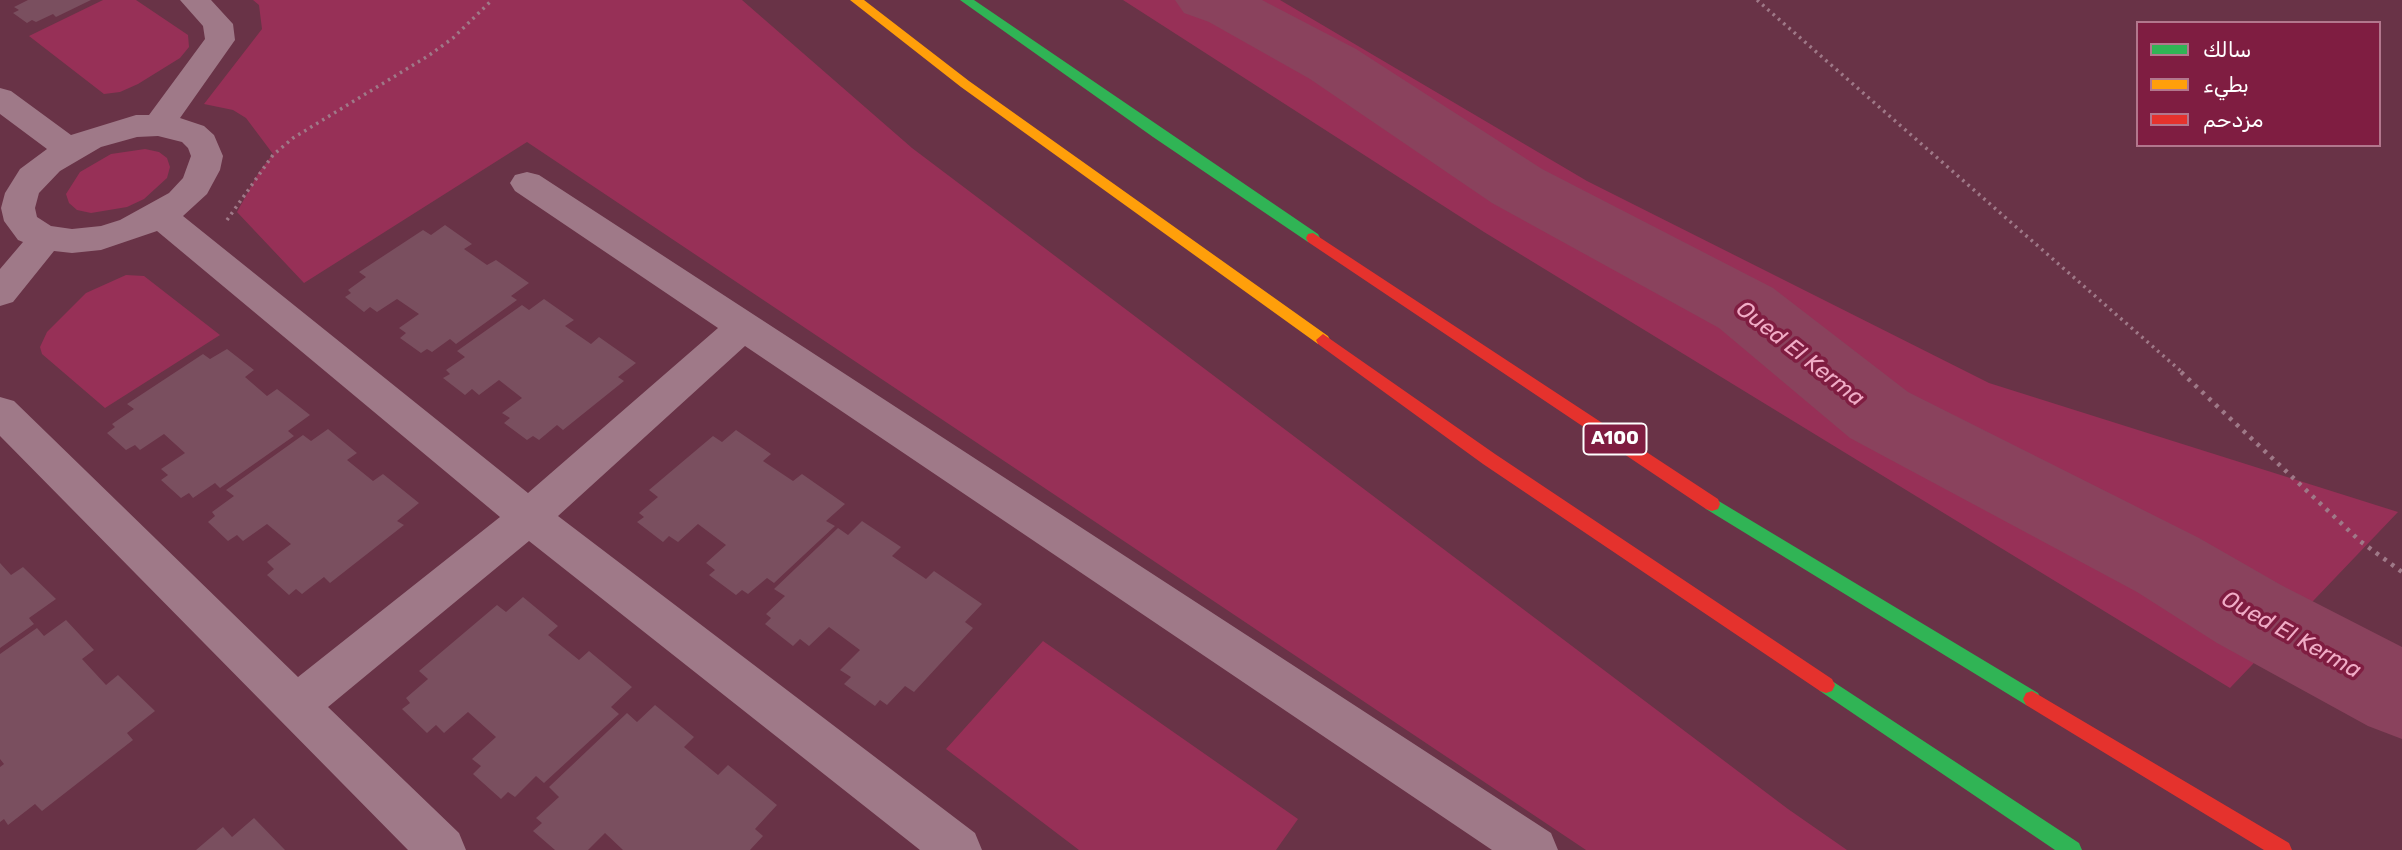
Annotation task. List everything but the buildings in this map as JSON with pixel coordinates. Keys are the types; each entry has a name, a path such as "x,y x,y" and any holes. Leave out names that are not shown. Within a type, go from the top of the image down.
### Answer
{"highway":[{"path":"856,0 965,84 1489,459 2072,850"},
{"name":"A100","path":"966,0 1158,134 1724,512 2282,850"}],"street":[{"path":"158,125 220,40 218,24 195,0"},
{"path":"0,98 68,149"},
{"path":"158,125 193,134 203,144 207,156 204,170 195,186 181,201 132,229 102,238 72,241 46,238 30,231 21,221 18,208 22,193 32,177 68,149 114,131 158,125"},
{"path":"527,183 1534,850"},
{"path":"160,215 529,517 958,850"},
{"path":"0,293 46,238"},
{"path":"298,704 529,517 743,327"},
{"path":"0,412 298,704 442,850"}],"path":[{"path":"204,251 274,155 293,138 428,56 453,38 492,0"},
{"path":"1757,0 2170,361 2360,541 2402,572"}],"shaded area":[{"path":"103,0 136,0 188,35 189,47 180,58 138,84 120,92 104,94 29,36"},
{"path":"253,0 742,0 912,148 1788,809 1847,850 1586,850 527,142 304,283 237,212 259,172 273,154 246,118 233,110 204,104 262,29 259,5"},
{"path":"1123,0 1280,0 1587,181 1989,383 2398,512 2230,688 1484,232"},
{"path":"145,149 159,152 167,158 170,167 167,178 144,199 127,207 91,213 77,210 69,203 66,194 80,172 111,154"},
{"path":"126,275 144,276 220,335 105,408 42,354 40,347 47,332 86,293"},
{"path":"1043,641 1298,819 1276,850 1079,850 946,749"}],"waterway":[{"name":"Oued El Kerma","path":"1206,0 1231,9 1333,64 1517,186 1746,308 1879,415 2168,565 2249,614 2402,695"}],"traffic: fast":[{"path":"966,0 1313,238"},
{"path":"1712,504 2032,699"},
{"path":"1826,685 2072,850"}],"traffic: slow":[{"path":"856,0 965,84 1323,340"}],"traffic: jam":[{"path":"1313,238 1712,504"},
{"path":"1323,340 1489,459 1826,685"},
{"path":"2032,699 2282,850"}]}
